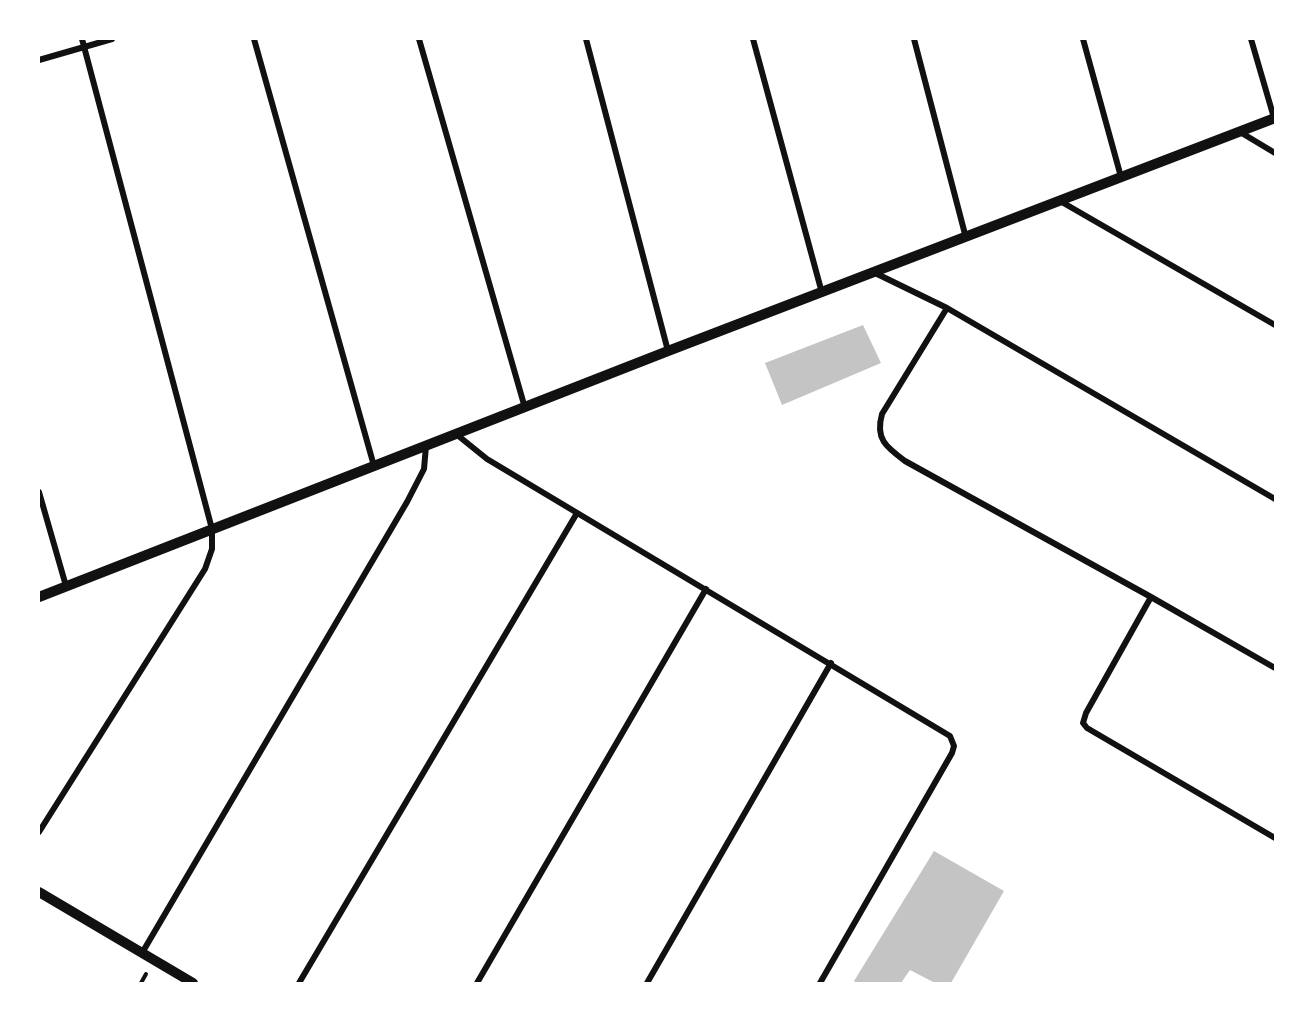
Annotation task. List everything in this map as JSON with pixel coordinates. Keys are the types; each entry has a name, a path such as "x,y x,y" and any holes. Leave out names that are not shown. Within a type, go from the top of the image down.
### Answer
{"street":[{"path":"39,832 205,568 212,549 212,529 82,39"},
{"path":"39,60 112,39"},
{"path":"254,39 374,466"},
{"path":"419,39 525,408"},
{"path":"586,39 668,351"},
{"path":"753,39 822,294"},
{"path":"914,39 966,238"},
{"path":"1083,39 1120,177"},
{"path":"39,597 668,351 822,294 872,272 966,238 1274,118 1251,39"},
{"path":"1239,132 1275,153"},
{"path":"1059,201 1275,325"},
{"path":"872,272 947,308 1275,499"},
{"path":"947,308 882,414 879,432 887,447 905,461 1151,597 1275,669"},
{"path":"456,434 487,459 945,731 953,741 952,753 820,983"},
{"path":"142,953 407,502 424,470 426,446"},
{"path":"39,492 66,586"},
{"path":"299,983 577,513"},
{"path":"477,983 706,589"},
{"path":"1151,597 1086,713 1083,723 1087,728 1275,838"},
{"path":"647,983 831,663"},
{"path":"39,892 193,983"}],"building":[{"path":"863,325 881,363 782,405 765,363"},
{"path":"934,851 1004,891 951,983 935,983 910,970 901,983 856,983 854,981"}]}
